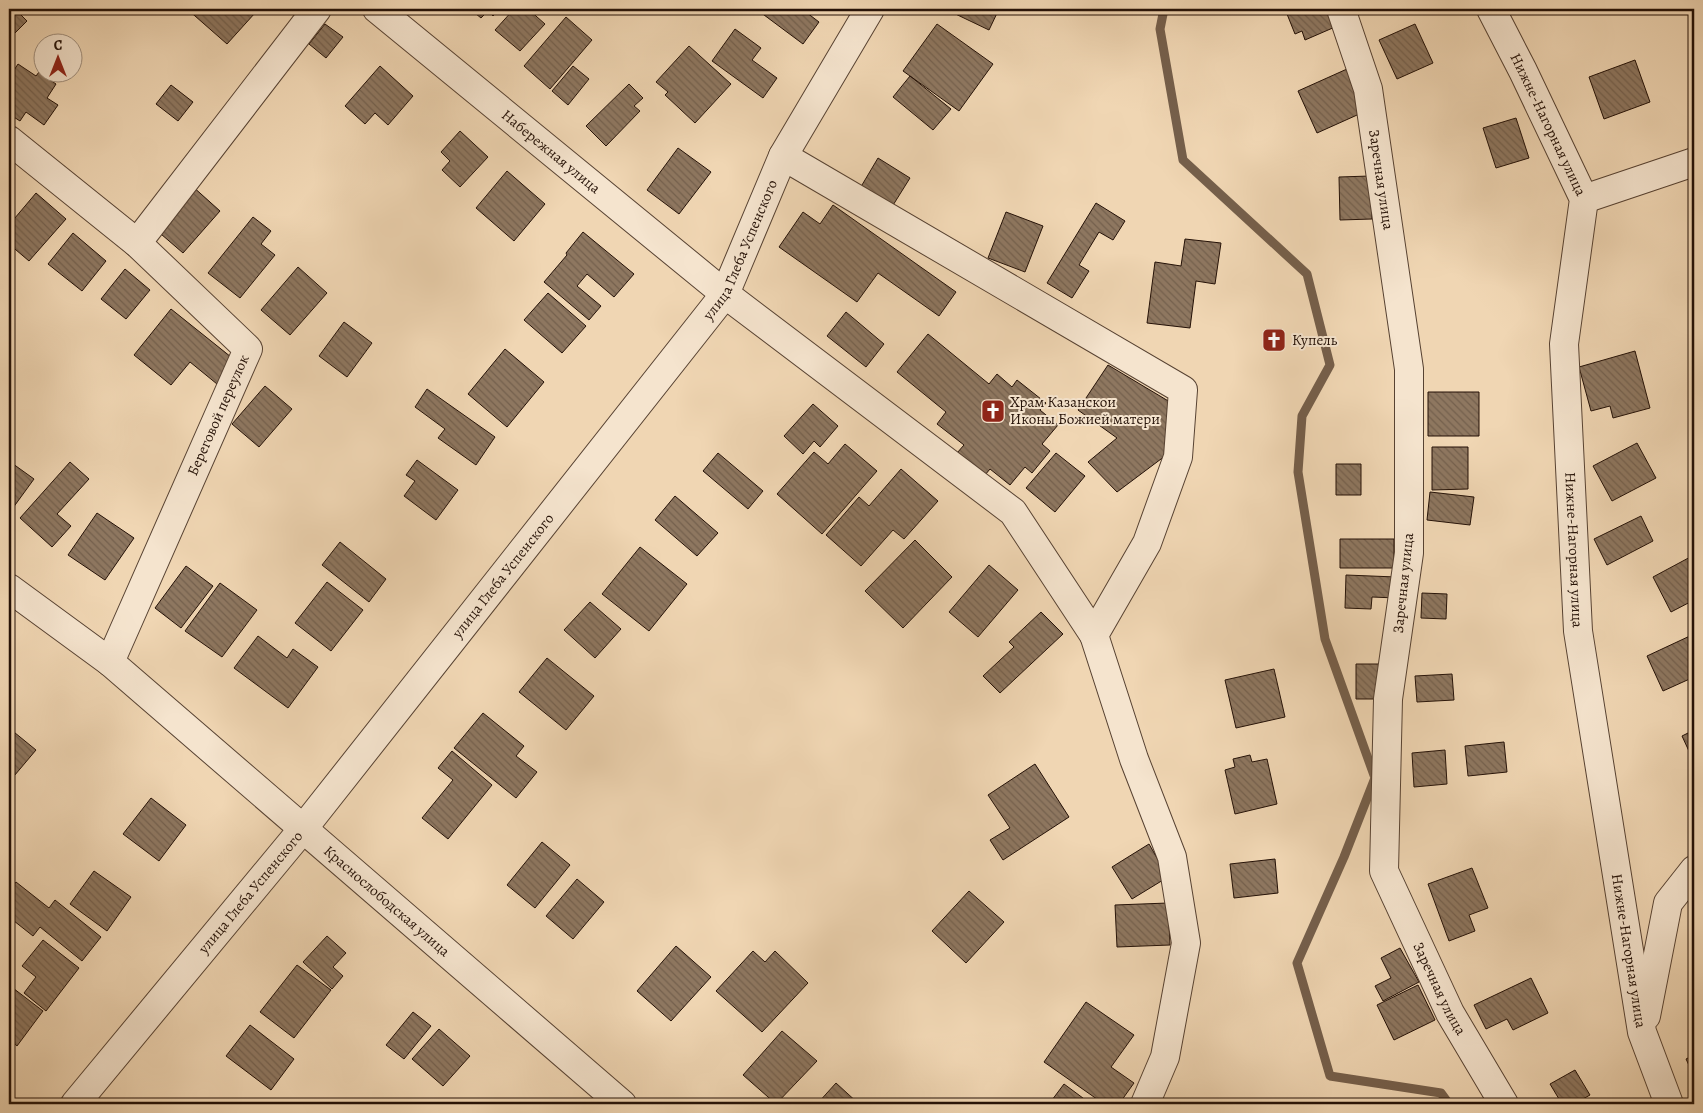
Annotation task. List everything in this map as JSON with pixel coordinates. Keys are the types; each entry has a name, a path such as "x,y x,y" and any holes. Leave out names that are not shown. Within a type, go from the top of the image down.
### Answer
{"street":[{"path":"137,243 317,9"},
{"name":"Набережная улица","path":"377,9 725,294 1013,512 1094,635 1134,759 1172,857 1186,943 1164,1057 1145,1104"},
{"name":"улица Глеба Успенского","path":"76,1104 302,830 725,294 783,156 870,9"},
{"name":"Заречная улица","path":"1341,9 1368,89 1409,369 1409,553 1388,699 1384,871 1450,1013 1504,1104"},
{"name":"Нижне-Нагорная улица","path":"1491,9 1584,200 1564,344 1578,631 1642,1032 1669,1104"},
{"name":"Береговой переулок","path":"9,140 137,243 248,349 110,662"},
{"path":"783,156 1184,390 1178,457 1147,543 1094,635"},
{"path":"1584,200 1694,162"},
{"name":"Краснослободская улица","path":"9,588 110,662 302,830 622,1104"},
{"path":"1642,1032 1668,903 1694,870"}],"building":[{"path":"9,9 15,9 27,21 9,39"},
{"path":"187,9 250,9 255,13 227,44"},
{"path":"470,9 500,9 493,16 488,11 481,18"},
{"path":"514,9 528,9 545,24 520,51 495,30"},
{"path":"756,9 802,9 819,22 803,44"},
{"path":"945,9 999,9 989,30"},
{"path":"1285,9 1327,9 1335,27 1305,40 1302,31 1295,34"},
{"path":"566,17 592,40 550,89 524,66"},
{"path":"325,24 343,37 326,58 309,44"},
{"path":"937,24 993,64 959,111 903,71"},
{"path":"1415,24 1433,63 1397,79 1379,40"},
{"path":"735,29 761,48 752,60 777,78 763,98 712,61"},
{"path":"689,46 731,84 695,123 665,95 668,92 656,82"},
{"path":"1635,60 1650,102 1604,119 1589,77"},
{"path":"18,64 32,73 32,82 53,82 56,84 47,98 58,105 44,125 26,112 20,121 9,114 9,78"},
{"path":"380,66 413,96 388,125 375,113 365,124 345,106"},
{"path":"573,66 589,79 568,105 552,91"},
{"path":"1347,69 1366,111 1317,133 1298,91"},
{"path":"910,76 951,109 933,130 893,97"},
{"path":"629,84 643,98 634,106 640,111 606,146 586,126"},
{"path":"171,85 193,102 178,121 156,104"},
{"path":"1516,118 1529,158 1496,168 1483,128"},
{"path":"460,131 488,157 460,187 442,170 450,161 441,152"},
{"path":"678,148 711,172 679,214 647,190"},
{"path":"878,158 910,178 890,210 859,190"},
{"path":"507,171 545,204 514,241 476,208"},
{"path":"1370,176 1372,219 1340,220 1339,177"},
{"path":"191,185 220,211 183,253 154,228"},
{"path":"36,193 66,219 29,261 9,244 9,225"},
{"path":"1096,203 1125,221 1113,240 1099,232 1079,265 1089,271 1072,298 1047,283"},
{"path":"833,205 956,292 939,316 878,273 857,302 779,247 803,212 820,224"},
{"path":"1006,212 1043,226 1025,272 988,258"},
{"path":"253,217 271,231 261,244 275,255 240,298 208,273"},
{"path":"583,232 634,274 614,297 587,274 577,286 601,306 589,320 544,282 567,255 566,253"},
{"path":"73,233 106,261 82,291 48,264"},
{"path":"1185,239 1221,243 1215,284 1196,281 1190,328 1147,323 1155,262 1181,266"},
{"path":"298,267 327,293 290,335 261,310"},
{"path":"125,269 150,290 126,319 101,299"},
{"path":"548,293 586,326 562,353 524,320"},
{"path":"171,309 236,361 217,384 190,362 171,385 134,355"},
{"path":"846,312 884,344 866,367 827,336"},
{"path":"344,322 372,343 347,377 319,356"},
{"name":"Храм Казанскои Иконы Божией матери","path":"928,334 989,384 997,374 1012,387 1017,380 1046,403 1040,410 1058,425 1042,444 1050,451 1032,473 1025,467 1010,485 990,469 985,475 957,453 964,445 937,424 946,412 897,372"},
{"path":"505,349 544,382 507,427 468,394"},
{"path":"1635,351 1650,408 1613,418 1610,406 1591,411 1579,367"},
{"path":"1108,365 1175,405 1169,453 1117,492 1088,462 1117,438 1078,410"},
{"path":"265,386 292,409 259,447 232,424"},
{"path":"427,389 495,437 476,465 438,438 445,429 415,407"},
{"path":"1428,392 1479,392 1479,436 1428,436"},
{"path":"813,404 838,426 820,447 814,441 803,454 784,436"},
{"path":"1637,443 1656,478 1612,501 1593,466"},
{"path":"845,444 877,471 822,534 777,494 814,452 828,464"},
{"path":"1432,447 1468,447 1468,489 1432,490"},
{"path":"718,453 763,491 748,509 703,471"},
{"path":"1056,453 1085,476 1055,512 1026,488"},
{"path":"417,460 458,490 436,520 404,496 415,481 406,475"},
{"path":"9,461 34,479 10,512 9,511"},
{"path":"70,462 89,479 57,514 71,526 52,547 20,518"},
{"path":"1336,464 1361,464 1361,495 1336,495"},
{"path":"901,469 938,501 904,539 893,530 861,566 826,535 859,497 869,506"},
{"path":"1430,492 1474,497 1470,525 1427,520"},
{"path":"675,496 718,533 697,556 655,520"},
{"path":"97,513 134,538 105,580 68,555"},
{"path":"1641,516 1653,541 1607,565 1594,539"},
{"path":"1340,539 1394,539 1394,568 1340,568"},
{"path":"915,540 952,577 903,628 865,591"},
{"path":"340,542 386,579 369,602 322,565"},
{"path":"640,547 687,584 649,631 602,594"},
{"path":"1694,555 1694,600 1671,612 1653,577"},
{"path":"989,565 1018,590 978,637 949,612"},
{"path":"186,566 213,586 181,628 155,608"},
{"path":"1346,575 1396,577 1396,598 1372,597 1371,609 1345,608"},
{"path":"327,582 363,610 331,651 295,623"},
{"path":"220,583 257,610 222,657 185,631"},
{"path":"1422,593 1447,594 1446,619 1421,618"},
{"path":"590,602 621,629 595,658 564,630"},
{"path":"1041,612 1063,634 1000,693 983,676 1014,647 1009,642"},
{"path":"1692,635 1694,641 1694,677 1663,691 1647,656"},
{"path":"258,636 287,658 293,649 318,667 288,708 234,668"},
{"path":"547,658 594,696 566,730 519,692"},
{"path":"1356,664 1385,664 1385,699 1356,699"},
{"path":"1274,669 1285,717 1236,728 1225,680"},
{"path":"1452,674 1454,700 1417,702 1415,676"},
{"path":"483,713 524,746 516,756 537,772 516,798 454,748"},
{"path":"9,728 36,750 9,782"},
{"path":"1694,730 1694,762 1682,736"},
{"path":"1504,742 1507,772 1468,776 1465,746"},
{"path":"1445,750 1447,784 1414,787 1412,753"},
{"path":"452,751 492,785 448,839 422,818 453,780 438,768"},
{"path":"1250,755 1252,762 1267,759 1277,804 1235,814 1225,770 1235,767 1233,759"},
{"path":"1035,764 1069,817 1003,860 990,840 1010,828 988,795"},
{"path":"151,798 186,825 159,861 123,834"},
{"path":"542,842 570,865 535,908 507,885"},
{"path":"1149,844 1168,877 1132,899 1112,867"},
{"path":"1275,859 1278,893 1234,898 1230,864"},
{"path":"1472,868 1488,908 1469,915 1475,931 1449,941 1428,884"},
{"path":"94,871 131,897 107,931 70,904"},
{"path":"577,879 604,902 573,939 546,916"},
{"path":"16,882 49,908 55,900 101,937 82,961 40,927 33,936 9,917 9,891"},
{"path":"969,891 1004,922 966,963 932,931"},
{"path":"1168,903 1170,945 1117,947 1115,905"},
{"path":"327,936 346,953 333,967 343,976 332,989 303,962"},
{"path":"43,940 79,968 46,1011 24,993 36,977 22,966"},
{"path":"676,946 711,977 671,1021 637,991"},
{"path":"1400,948 1419,982 1383,1001 1375,986 1391,978 1381,958"},
{"path":"753,951 765,962 775,951 808,983 762,1032 716,991"},
{"path":"297,965 331,990 294,1038 260,1012"},
{"path":"1531,978 1548,1013 1513,1030 1507,1019 1486,1029 1474,1005"},
{"path":"9,985 43,1011 17,1046 9,1039"},
{"path":"1418,985 1435,1020 1394,1040 1377,1005"},
{"path":"1086,1002 1134,1035 1111,1067 1134,1083 1119,1104 1104,1104 1044,1062"},
{"path":"413,1012 431,1026 404,1059 386,1045"},
{"path":"250,1025 294,1059 271,1090 226,1056"},
{"path":"439,1029 470,1056 443,1086 412,1059"},
{"path":"782,1031 817,1061 776,1104 743,1075"},
{"path":"1694,1055 1694,1076 1686,1059"},
{"path":"1575,1070 1590,1095 1574,1104 1562,1104 1550,1084"},
{"path":"836,1083 859,1104 817,1104"},
{"path":"1064,1084 1091,1104 1049,1104"}],"waterway":[{"path":"1164,9 1160,29 1183,160 1307,274 1330,365 1302,416 1298,472 1325,639 1375,778 1344,857 1297,963 1330,1076 1441,1093 1449,1104"}],"place":[{"name":"Купель","path":"1274,340"},
{"name":"Храм Казанскои Иконы Божией матери","path":"993,411"}]}
